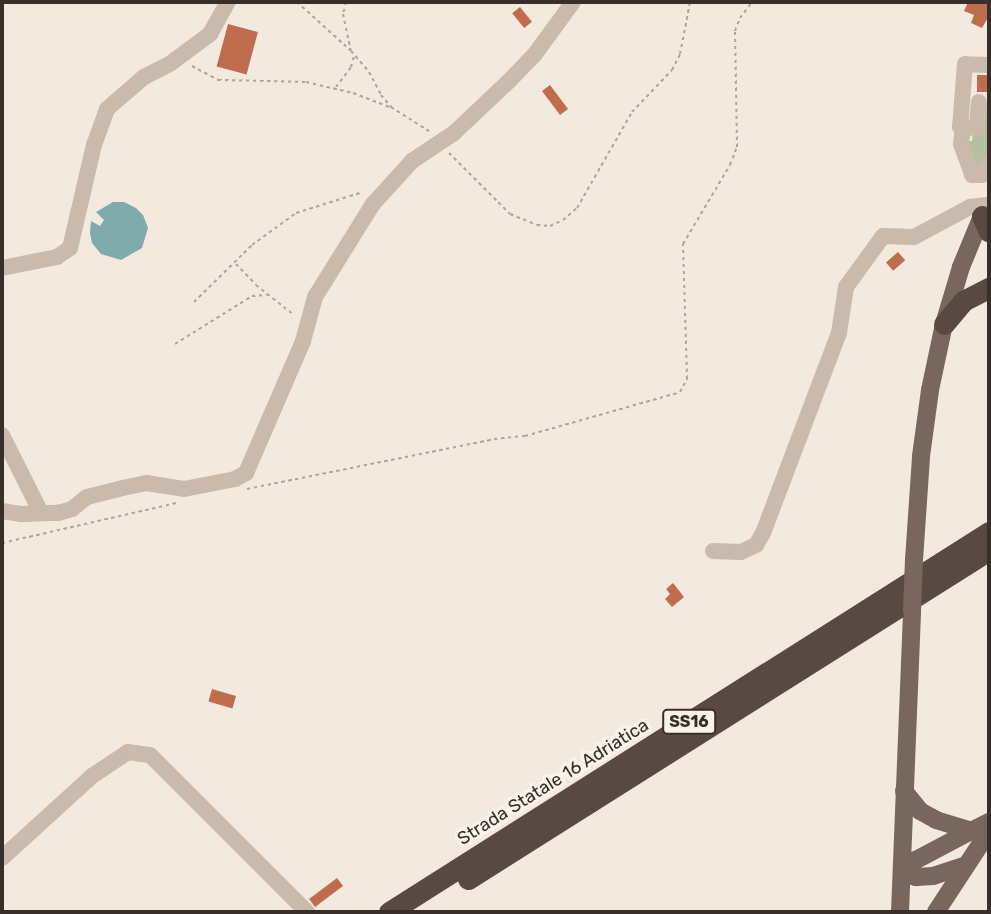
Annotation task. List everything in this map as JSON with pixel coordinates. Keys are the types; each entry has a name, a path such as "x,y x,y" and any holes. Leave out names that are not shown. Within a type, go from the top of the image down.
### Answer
{"highway":[{"path":"944,324 963,301 989,288"},
{"name":"Strada Statale 16 Adriatica","path":"389,912 989,532"},
{"name":"Strada Statale 16 Adriatica","path":"416,912 989,550"},
{"path":"961,568 989,557"}],"main road":[{"path":"900,912 914,560 921,456 944,324 961,267 987,214"},
{"path":"904,791 920,811 936,820 980,831"},
{"path":"902,873 916,860 980,831 989,822"},
{"path":"936,912 966,865 980,831"},
{"path":"902,873 916,877 933,876 966,865"}],"street":[{"path":"2,268 57,257 70,247 94,145 107,109 144,77 182,55 210,34 228,2"},
{"path":"2,512 41,513 72,509 87,497 146,483 184,489 235,479 246,472 303,341 323,282 373,204 411,161 440,142 510,80 535,54 573,2"},
{"path":"989,65 965,64 977,102 977,128 964,127 961,144 972,175 982,175 989,163"},
{"path":"713,551 741,552 756,545 763,533 839,333 846,287 883,236 914,237 970,207 987,214"},
{"path":"2,435 41,513"},
{"path":"2,858 92,776 128,752 150,755 307,912"}],"path":[{"path":"297,2 355,54 391,107"},
{"path":"346,2 343,14 351,51"},
{"path":"182,55 193,67 218,80 282,80 335,88 391,107 425,128 510,214 537,225 550,226 563,220 577,208 632,112 673,70 680,54 690,2"},
{"path":"241,490 495,439 525,436 680,393 687,379 681,263 683,244 730,165 737,147 735,31 740,18 752,2"},
{"path":"335,88 351,67 355,54"},
{"path":"194,302 252,245 296,213 370,190"},
{"path":"235,262 267,295 295,316 309,318"},
{"path":"175,344 253,296 267,295"},
{"path":"2,543 178,502"}],"green space":[{"path":"986,105 989,106 989,159 979,173 964,141 972,141 973,131"}],"water":[{"path":"113,202 124,202 136,208 143,215 148,228 142,248 121,260 101,254 92,243 90,233 91,221 100,226 104,220 96,212"}],"building":[{"path":"968,2 989,2 989,16 982,28 971,23 974,15 964,11"},
{"path":"520,7 532,22 524,28 512,13"},
{"path":"228,24 258,32 247,75 217,67"},
{"path":"977,75 989,75 989,92 977,92"},
{"path":"550,85 568,109 560,115 542,91"},
{"path":"898,252 905,260 893,271 886,262"},
{"path":"673,583 684,597 672,607 665,599 670,594 666,589"},
{"path":"212,689 236,696 232,708 208,701"},
{"path":"337,878 343,886 315,907 309,899"}]}
